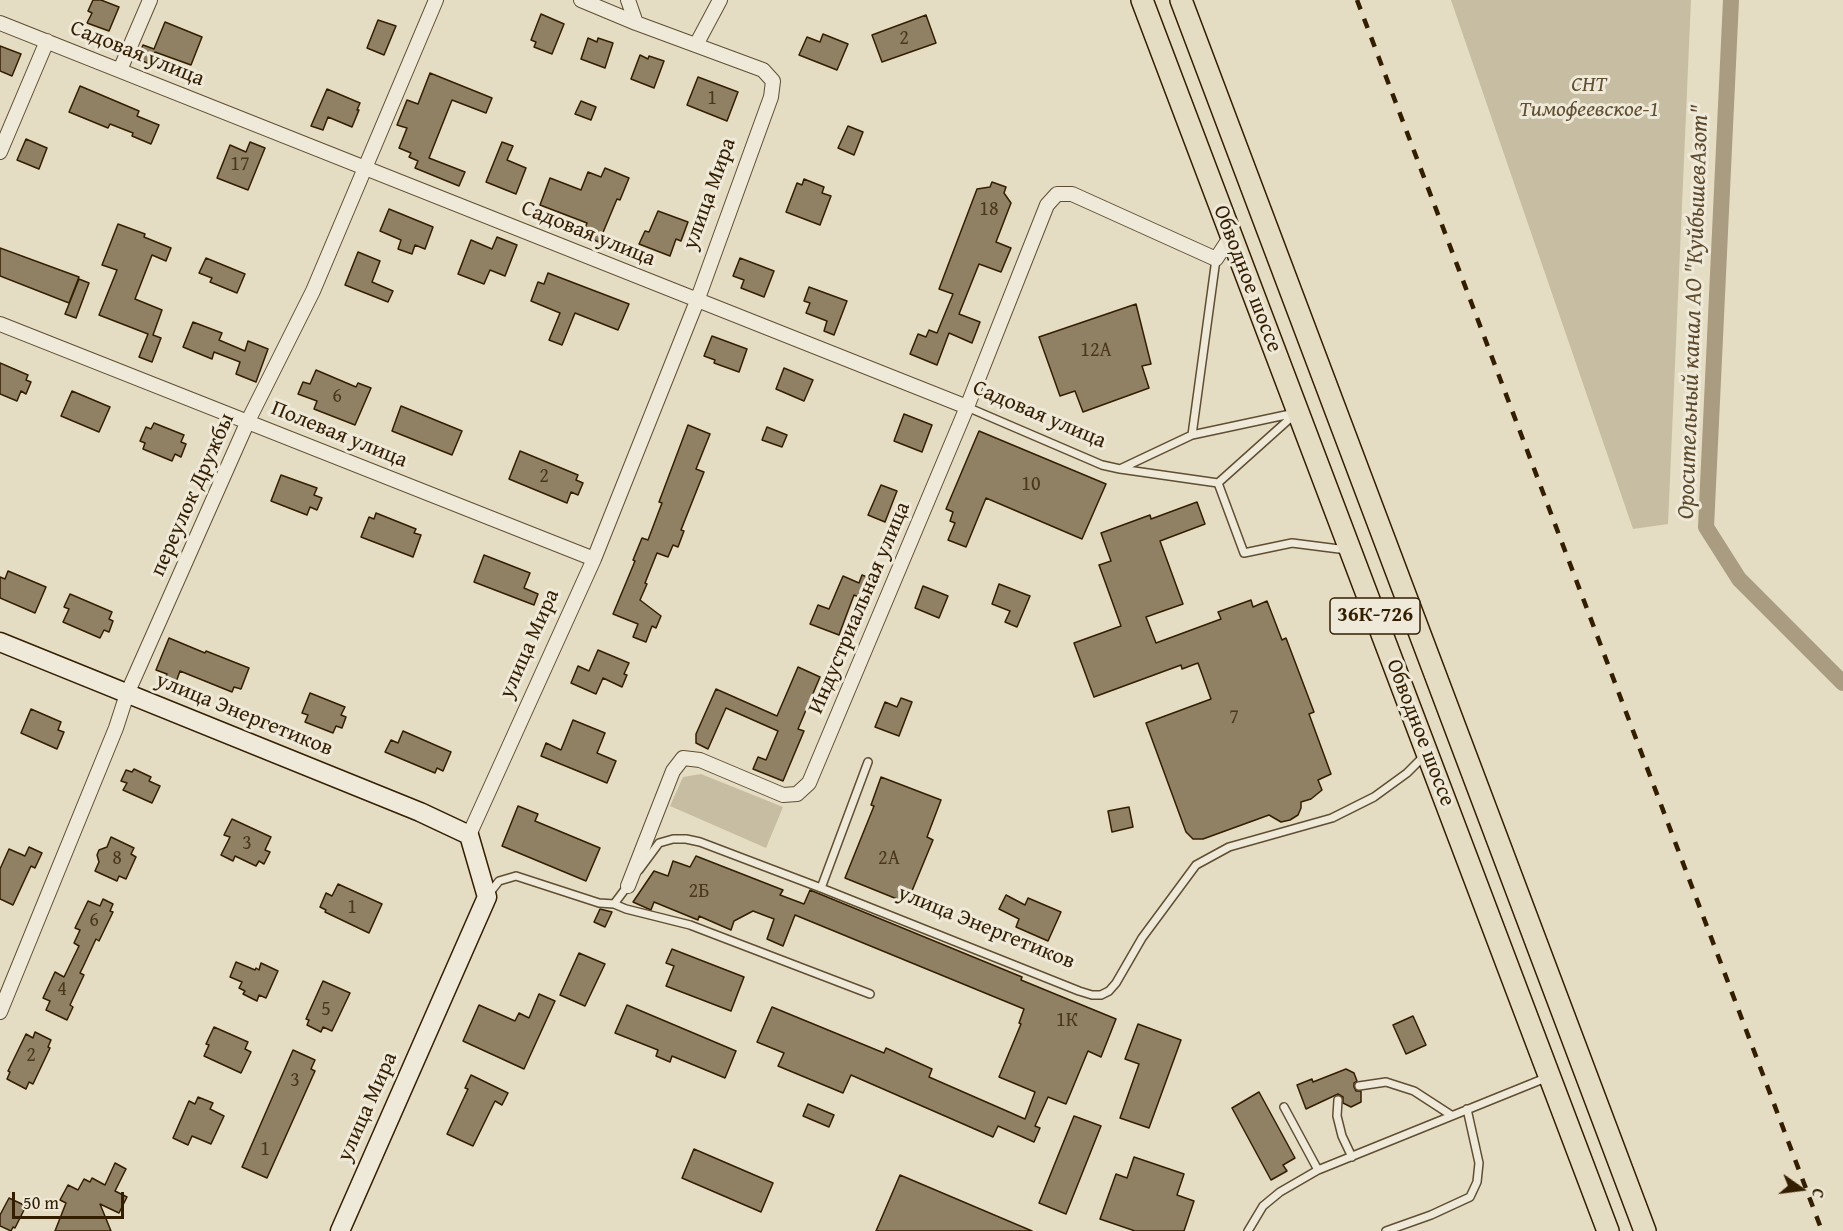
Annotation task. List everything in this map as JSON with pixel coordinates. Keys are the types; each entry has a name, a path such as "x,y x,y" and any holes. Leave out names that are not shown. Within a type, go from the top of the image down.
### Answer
{"main road":[{"name":"Обводное шоссе","path":"1142,0 1608,1231"},
{"name":"Обводное шоссе","path":"1181,0 1645,1231"}],"street":[{"path":"120,70 150,0"},
{"name":"переулок Дружбы","path":"0,1012 116,728 127,694 248,422 313,291 436,0"},
{"path":"581,0 696,45 720,0"},
{"path":"628,0 636,22"},
{"name":"Садовая улица","path":"0,23 968,407"},
{"path":"0,152 47,41"},
{"name":"улица Мира","path":"470,835 594,560 697,301 771,97 772,81 763,70 696,45"},
{"name":"Индустриальная улица","path":"628,886 673,771 683,758 700,760 783,795 797,794 809,783 968,407 1047,205 1058,194 1072,194 1216,259"},
{"path":"1216,259 1231,236"},
{"name":"Полевая улица","path":"0,324 594,560"},
{"name":"улица Энергетиков","path":"0,642 420,812 470,835"},
{"path":"470,835 487,897"},
{"name":"улица Мира","path":"340,1231 487,897"}],"lane":[{"path":"1192,435 1216,259"},
{"name":"Садовая улица","path":"968,407 1102,465 1120,469 1192,435 1297,412"},
{"path":"1218,483 1297,412"},
{"path":"1120,469 1218,483"},
{"path":"1218,483 1245,553 1292,543 1350,550"},
{"name":"улица Энергетиков","path":"614,904 659,843 680,839 700,842 1079,991 1101,994 1109,991 1116,983 1142,938 1196,865 1229,848 1332,818 1374,797 1407,773 1427,753"},
{"path":"821,888 868,762"},
{"path":"487,897 499,881 516,876 599,903 614,904 690,926 870,994"},
{"path":"1248,1231 1263,1206 1280,1192 1318,1170 1551,1076"},
{"path":"1359,1086 1386,1082 1414,1091 1451,1115"},
{"path":"1338,1100 1337,1116 1342,1136 1352,1157"},
{"path":"1284,1107 1318,1170"},
{"path":"1386,1231 1431,1215 1470,1197 1477,1182 1479,1163 1467,1109"}],"green space":[{"name":"СНТ Тимофеевское-1","path":"1451,0 1691,0 1668,524 1633,529"},
{"path":"701,774 783,807 766,848 670,806 683,777"}],"building":[{"path":"93,0 101,0 119,7 109,31 87,23 92,13 88,11"},
{"path":"541,14 564,24 552,54 534,47 536,42 531,40"},
{"path":"926,15 936,43 882,62 872,35"},
{"path":"378,20 396,26 384,55 367,48"},
{"path":"165,22 202,37 191,65 155,52 150,64 137,59 143,45 154,49"},
{"path":"823,34 848,44 837,70 799,55 807,37 820,42"},
{"path":"588,38 597,42 598,38 613,43 605,68 581,59"},
{"path":"0,46 21,54 12,76 0,71"},
{"path":"640,55 648,59 649,56 664,61 654,88 631,79"},
{"path":"430,73 492,98 486,113 452,100 429,158 465,172 459,186 415,168 418,161 409,157 411,153 399,148 407,128 397,125 407,100 418,104"},
{"path":"698,77 738,92 727,121 687,105"},
{"path":"80,86 139,111 137,116 159,125 151,144 132,136 133,133 110,124 108,128 69,112"},
{"path":"327,89 360,103 352,127 328,117 323,130 311,126"},
{"path":"581,101 596,107 591,120 575,114"},
{"path":"848,126 863,132 854,155 838,148"},
{"path":"26,139 47,148 39,169 17,160"},
{"path":"250,142 265,148 248,190 217,178 230,145 246,152"},
{"path":"502,142 513,146 507,160 526,168 516,194 486,182"},
{"path":"605,168 629,178 620,200 617,199 599,242 582,235 587,223 540,205 550,178 581,190 588,172 601,177"},
{"path":"804,179 824,187 822,193 831,196 820,225 786,212 797,183 802,185"},
{"path":"992,182 1006,187 1004,193 1011,203 996,242 1011,248 1001,272 979,264 959,314 980,322 972,343 949,333 937,365 910,354 918,334 926,337 929,330 937,333 953,294 939,289 977,189 990,187"},
{"path":"389,209 433,227 425,249 415,245 412,254 398,249 401,240 380,231"},
{"path":"658,211 688,222 681,241 676,239 670,256 639,244 645,231 649,232"},
{"path":"118,224 145,234 144,237 171,248 166,261 152,255 135,299 162,310 153,335 161,338 152,362 139,357 148,334 99,315 117,270 102,265"},
{"path":"497,237 517,245 505,276 490,270 484,284 458,274 471,240 492,249"},
{"path":"0,248 79,277 69,303 0,276"},
{"path":"358,252 380,261 372,282 393,291 388,302 345,285"},
{"path":"206,258 245,274 237,293 210,282 212,278 199,273"},
{"path":"740,258 774,271 764,297 741,288 744,280 733,276"},
{"path":"548,273 629,304 618,330 575,313 562,345 549,340 560,313 531,301 538,282 544,284"},
{"path":"79,279 89,283 76,318 65,314"},
{"path":"809,287 847,301 834,335 824,331 827,321 806,313 810,303 804,301"},
{"path":"1136,304 1151,364 1142,366 1149,388 1083,412 1075,391 1060,396 1039,337"},
{"path":"193,322 222,333 219,340 245,351 248,341 268,349 256,382 236,374 240,362 214,352 212,359 183,347"},
{"path":"712,336 747,349 739,372 714,363 715,360 704,356"},
{"path":"0,363 28,375 26,380 31,382 26,394 21,391 17,401 0,394"},
{"path":"784,368 813,380 804,401 776,389"},
{"path":"316,370 356,387 358,383 371,388 355,425 314,409 317,401 298,394 303,382 310,384"},
{"path":"72,391 110,407 99,432 61,416"},
{"path":"401,406 462,431 452,455 392,431"},
{"path":"904,414 932,425 922,452 894,441"},
{"path":"154,423 184,435 181,442 186,444 181,457 175,454 172,461 143,449 145,443 140,441 146,427 151,429"},
{"path":"688,425 710,434 696,469 704,472 681,530 684,531 678,547 673,545 668,557 657,553 645,583 647,584 640,600 661,616 656,628 652,626 646,642 633,637 638,624 613,614 642,538 648,540 662,503 659,502"},
{"path":"767,427 787,435 782,447 762,440"},
{"path":"979,431 1106,484 1082,539 986,498 966,547 948,540 955,523 950,521 953,512 946,509"},
{"path":"520,451 578,475 576,480 583,483 578,495 571,492 567,503 509,479"},
{"path":"281,475 317,488 314,495 322,498 317,510 310,507 307,515 271,501"},
{"path":"881,485 897,491 885,522 868,515"},
{"path":"1197,502 1205,524 1160,541 1183,604 1146,617 1156,643 1221,619 1218,612 1251,600 1253,607 1267,601 1282,640 1286,638 1314,712 1309,714 1331,774 1318,780 1322,790 1311,799 1301,802 1298,815 1290,820 1281,822 1269,815 1203,839 1193,839 1186,832 1146,723 1211,699 1198,663 1182,669 1181,665 1094,697 1074,643 1121,626 1099,565 1111,561 1101,533 1150,515 1151,519"},
{"path":"376,513 416,529 414,533 421,535 413,557 361,537 369,517 374,519"},
{"path":"484,555 530,573 524,588 538,594 534,605 474,582"},
{"path":"8,571 46,587 35,613 0,598 0,577 5,579"},
{"path":"862,575 875,580 866,600 854,595 839,635 810,624 818,605 829,609 843,576 859,583"},
{"path":"999,584 1030,596 1017,627 1005,622 1010,611 992,604"},
{"path":"923,586 948,596 939,618 915,608"},
{"path":"70,594 112,612 109,619 113,621 109,632 104,630 100,638 63,622 69,609 64,607"},
{"path":"169,638 249,668 241,689 234,687 232,692 180,671 175,685 164,681 167,674 156,670"},
{"path":"598,650 629,663 622,687 603,678 596,694 571,683 578,666 589,671"},
{"path":"798,667 820,677 798,729 804,731 783,781 753,769 758,757 766,760 778,731 726,708 708,749 696,743 696,734 716,689 777,716"},
{"path":"310,693 345,707 341,715 346,717 342,728 336,726 333,733 305,722 308,715 302,713"},
{"path":"901,698 912,702 899,736 875,727 885,702 897,707"},
{"path":"31,709 61,722 58,730 64,732 57,749 21,733"},
{"path":"573,720 605,733 597,753 616,761 607,783 541,756 546,743 561,750"},
{"path":"403,731 451,752 443,771 437,768 435,773 385,752 391,740 398,743"},
{"path":"134,769 151,777 149,781 160,786 152,803 123,790 127,783 121,781 126,770 132,772"},
{"path":"881,777 941,800 927,837 933,840 907,903 845,878 874,806 871,805"},
{"path":"518,806 538,814 535,821 600,848 586,881 502,846"},
{"path":"1129,807 1133,827 1112,832 1108,811"},
{"path":"232,819 271,837 265,850 270,852 264,864 259,861 256,866 235,856 233,861 221,855 230,837 224,835"},
{"path":"111,837 134,848 131,854 136,857 126,879 119,876 117,881 95,871 99,862 97,855 99,850 107,847"},
{"path":"29,847 42,853 35,868 31,866 13,905 0,899 0,869 9,849 25,856"},
{"path":"696,856 783,890 780,895 804,904 810,890 1022,977 1021,980 1116,1019 1101,1057 1088,1051 1066,1104 1048,1097 1035,1126 1040,1128 1034,1142 998,1126 993,1137 851,1075 843,1093 778,1066 784,1053 757,1042 772,1007 884,1053 886,1048 932,1069 929,1077 1025,1119 1035,1092 999,1077 1021,1024 1019,1023 1024,1009 795,915 783,946 767,939 774,919 753,911 734,921 731,930 699,916 698,920 654,902 651,910 633,902 654,871 668,876 673,861 690,867"},
{"path":"338,884 382,904 369,933 325,912 326,910 320,907 326,893 332,896"},
{"path":"1006,895 1025,905 1028,898 1061,912 1048,941 1016,927 1019,919 999,909"},
{"path":"103,899 113,904 110,911 113,912 99,941 96,939 80,973 84,975 70,1005 73,1007 67,1020 46,1010 50,1001 43,998 55,972 64,977 79,946 74,943 80,930 75,928 88,901 100,906"},
{"path":"600,909 612,912 605,927 594,922"},
{"path":"672,949 744,977 731,1011 666,986 674,966 666,963"},
{"path":"579,953 605,964 585,1006 560,995"},
{"path":"236,962 255,970 256,968 259,970 261,963 278,971 266,998 259,995 257,1001 243,994 245,991 239,988 242,982 230,977"},
{"path":"323,981 350,993 332,1031 323,1027 321,1032 307,1025 309,1020 306,1019"},
{"path":"539,994 555,1001 524,1069 463,1041 479,1005 515,1021 519,1013 529,1018"},
{"path":"627,1005 736,1051 725,1078 672,1056 670,1062 656,1056 658,1050 615,1033"},
{"path":"1413,1016 1426,1045 1406,1054 1393,1025"},
{"path":"1138,1024 1181,1040 1149,1128 1120,1118 1139,1064 1125,1059"},
{"path":"214,1027 248,1042 245,1049 251,1052 241,1073 204,1056 209,1045 206,1044"},
{"path":"35,1032 51,1040 48,1047 50,1048 33,1084 29,1082 26,1089 7,1079 10,1072 8,1071 26,1034 33,1038"},
{"path":"293,1050 315,1060 311,1069 315,1071 267,1178 242,1167"},
{"path":"1346,1069 1354,1073 1357,1081 1354,1087 1356,1091 1361,1091 1361,1102 1351,1107 1343,1103 1343,1097 1338,1094 1306,1109 1297,1085 1312,1079 1313,1082"},
{"path":"471,1075 508,1093 502,1105 495,1101 473,1146 447,1134 468,1089 465,1088"},
{"path":"1259,1092 1295,1158 1283,1165 1287,1171 1271,1180 1232,1108"},
{"path":"198,1097 213,1103 210,1109 224,1116 211,1144 192,1136 188,1145 173,1138 189,1101 195,1104"},
{"path":"808,1104 834,1115 829,1127 803,1116"},
{"path":"1074,1116 1101,1126 1066,1214 1039,1203"},
{"path":"694,1149 773,1183 761,1212 682,1178"},
{"path":"1134,1157 1184,1174 1177,1195 1194,1201 1184,1231 1135,1231 1100,1219 1116,1174 1127,1178"},
{"path":"115,1163 126,1169 115,1191 127,1197 119,1213 100,1204 111,1231 55,1231 66,1203 60,1200 68,1185 78,1190 84,1179 90,1182 92,1178 105,1185"},
{"path":"900,1175 1032,1231 876,1231"},
{"path":"9,1198 26,1206 15,1228 13,1227 11,1231 0,1226 0,1215"}],"waterway":[{"name":"Оросительный канал АО \"КуйбышевАзот\"","path":"1731,0 1706,527 1739,579 1843,683"}],"railway":[{"path":"1357,0 1822,1231"}]}
